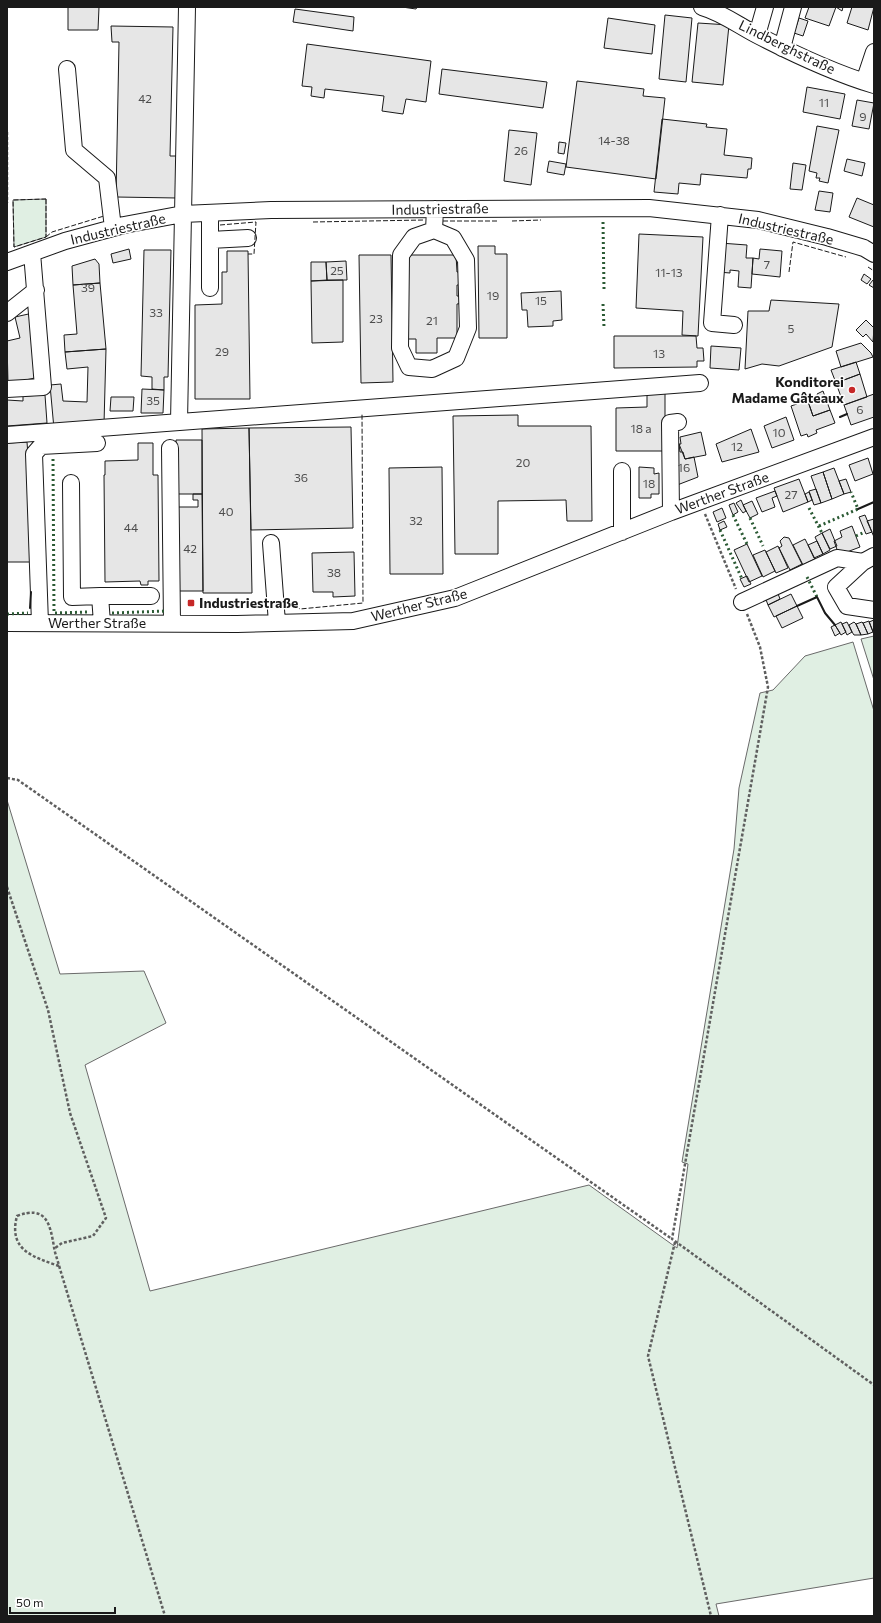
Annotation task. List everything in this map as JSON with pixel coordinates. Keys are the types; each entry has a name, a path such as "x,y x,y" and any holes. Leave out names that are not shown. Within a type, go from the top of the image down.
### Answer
{"street":[{"path":"179,422 187,7"},
{"name":"Lindberghstraße","path":"702,7 715,11 782,48 831,70 869,83"},
{"path":"757,35 765,7"},
{"path":"782,48 793,7"},
{"path":"869,83 874,52"},
{"path":"66,70 74,150 107,178 113,228"},
{"name":"Industriestraße","path":"7,262 113,228 183,214 271,210 641,208 758,220 827,237 864,248 874,254"},
{"path":"434,230 435,209"},
{"path":"210,213 210,288"},
{"path":"720,215 712,322 734,325"},
{"path":"434,230 453,238 466,260 468,328 456,358 432,369 409,367 400,348 401,255 414,237 434,230"},
{"path":"210,240 248,238"},
{"path":"7,389 43,387 32,253"},
{"path":"7,313 36,290"},
{"path":"7,435 700,383"},
{"path":"671,512 670,423 678,422"},
{"name":"Werther Straße","path":"7,623 277,623 353,621 455,598 671,512 874,437"},
{"path":"40,624 34,454 41,446 97,443"},
{"path":"170,448 172,623"},
{"path":"622,471 622,532"},
{"path":"71,483 72,597 151,596"},
{"path":"271,543 277,623"},
{"path":"742,602 837,558 868,559"},
{"path":"868,559 836,586 847,606 874,610"},
{"path":"100,596 102,623"}],"path":[{"path":"7,132 7,204"},
{"path":"672,1239 768,687 760,647 700,501"},
{"path":"7,778 18,780 672,1239 874,1385"},
{"path":"7,887 48,1010 70,1113 106,1218 93,1236 62,1243 54,1249"},
{"path":"59,1266 21,1249 14,1225 17,1216 24,1213 37,1212 46,1219 51,1227 54,1249 165,1616"},
{"path":"675,1242 648,1356 711,1616"}],"green space":[{"path":"46,199 46,237 14,247 13,200"},
{"path":"874,636 874,680 861,639"},
{"path":"853,642 874,711 874,1578 716,1604 719,1616 7,1616 7,800 60,974 144,971 166,1023 85,1065 150,1291 589,1185 677,1248 688,1164 682,1162 734,849 739,788 760,693 773,690 805,656"}],"building":[{"path":"68,7 99,7 98,30 68,30"},
{"path":"402,7 417,7 416,9"},
{"path":"809,7 836,7 829,26 805,18"},
{"path":"836,7 843,7 842,11"},
{"path":"852,7 874,7 868,30 847,23"},
{"path":"295,9 354,17 353,31 293,22"},
{"path":"665,15 692,18 686,82 659,79"},
{"path":"608,18 655,25 652,54 604,48"},
{"path":"799,18 808,21 803,36 794,33"},
{"path":"698,23 729,25 723,85 692,82"},
{"path":"111,26 173,27 170,156 178,156 177,198 116,197 119,42 112,42"},
{"path":"307,44 431,61 426,102 406,99 403,114 382,111 384,96 325,89 324,98 311,96 312,87 302,86"},
{"path":"442,69 547,82 543,108 439,94"},
{"path":"577,81 644,89 643,96 665,98 656,179 566,167"},
{"path":"807,87 845,94 840,119 803,112"},
{"path":"857,100 874,103 869,129 852,126"},
{"path":"662,119 707,124 706,127 727,129 724,155 752,158 751,169 748,169 747,178 701,174 700,185 679,183 678,194 654,192"},
{"path":"817,126 839,130 828,183 819,181 820,178 816,178 817,173 809,171"},
{"path":"509,130 537,133 531,185 504,181"},
{"path":"559,142 566,143 564,154 558,153"},
{"path":"847,159 865,163 862,176 844,171"},
{"path":"549,161 566,164 564,175 547,172"},
{"path":"793,163 806,165 802,190 790,189"},
{"path":"819,191 833,193 830,212 815,210"},
{"path":"857,198 874,205 874,227 849,217"},
{"path":"639,234 703,237 698,336 682,335 683,311 636,308"},
{"path":"720,243 747,245 746,258 753,258 751,288 738,287 739,271 730,270 730,273 718,272"},
{"path":"478,246 495,246 495,254 507,254 507,338 479,338"},
{"path":"129,249 131,259 113,263 111,254"},
{"path":"760,249 782,251 780,277 752,274 753,258 759,259"},
{"path":"144,250 171,250 168,377 164,377 164,390 152,389 152,377 141,376"},
{"path":"227,251 248,251 250,399 195,399 195,305 222,304 222,272 227,272"},
{"path":"359,255 391,255 393,382 361,383"},
{"path":"406,255 456,255 457,272 463,272 463,285 457,285 457,296 464,296 464,303 457,304 457,338 437,338 437,353 416,353 416,339 407,339"},
{"path":"95,259 99,264 100,283 73,285 72,266"},
{"path":"346,261 347,280 327,280 326,262"},
{"path":"311,262 326,262 327,280 311,281"},
{"path":"864,274 871,279 867,284 861,280"},
{"path":"343,280 343,342 312,343 311,281"},
{"path":"873,280 874,281 874,288 869,285"},
{"path":"100,283 106,349 65,352 64,335 77,334 73,285"},
{"path":"561,291 562,320 553,321 553,326 528,327 527,310 522,310 521,293"},
{"path":"771,300 839,304 832,347 779,366 762,364 745,369 748,311 769,311"},
{"path":"33,313 39,377 8,384 7,341 20,338 15,317"},
{"path":"866,320 874,328 873,342 866,334 863,337 856,330"},
{"path":"614,336 696,336 697,348 703,348 704,361 697,361 697,367 614,368"},
{"path":"861,343 873,357 841,367 836,351"},
{"path":"711,346 741,348 739,370 710,368"},
{"path":"106,349 104,424 54,429 50,385 61,384 63,401 87,402 88,367 67,369 65,352"},
{"path":"856,362 860,374 836,383 831,370"},
{"name":"Konditorei Madame Gâteaux","path":"860,374 867,397 844,405 836,383"},
{"path":"142,389 164,390 163,413 141,413"},
{"path":"665,389 665,451 616,451 616,408 647,407 647,390"},
{"path":"823,391 830,410 813,416 808,401 818,397 817,394"},
{"path":"874,394 874,417 851,425 844,405"},
{"path":"45,395 47,423 7,426 7,400 23,401 23,396"},
{"path":"806,396 813,416 830,410 835,423 816,430 817,433 808,437 807,434 801,436 791,406 797,404 796,400"},
{"path":"111,397 134,397 133,411 110,411"},
{"path":"518,415 518,426 591,426 592,521 567,521 566,500 498,501 498,554 455,554 453,416"},
{"path":"786,417 794,440 772,448 764,426"},
{"path":"351,427 353,528 251,530 249,428"},
{"path":"249,428 252,593 203,593 202,429"},
{"path":"751,429 759,452 722,462 716,444"},
{"path":"701,432 706,455 685,459 683,452 680,452 680,437"},
{"path":"176,440 202,440 202,494 176,494"},
{"path":"27,442 36,562 7,562 7,443"},
{"path":"138,443 153,443 153,475 158,475 159,581 148,581 148,585 141,585 140,581 105,582 105,461 138,460"},
{"path":"679,444 685,459 694,457 698,477 672,487 672,446"},
{"path":"868,458 873,474 855,481 849,465"},
{"path":"442,467 443,574 390,574 389,468"},
{"path":"639,467 654,468 654,474 659,473 659,494 651,494 651,498 639,498"},
{"path":"834,468 844,494 832,499 823,472"},
{"path":"823,472 832,499 821,503 811,476"},
{"path":"799,479 808,502 783,512 774,488"},
{"path":"846,479 851,492 844,494 839,481"},
{"path":"816,489 821,503 814,505 809,491"},
{"path":"775,491 777,496 772,498 775,507 762,512 756,498"},
{"path":"809,492 812,500 808,502 805,494"},
{"path":"193,494 202,494 203,591 177,591 176,507 198,507 198,500 193,500"},
{"path":"741,500 746,511 743,513 736,503"},
{"path":"752,501 758,514 750,518 743,505"},
{"path":"734,503 738,512 733,515 729,505"},
{"path":"722,508 726,518 717,522 713,512"},
{"path":"865,515 872,532 866,534 859,517"},
{"path":"874,519 874,537 867,521"},
{"path":"724,521 727,527 720,530 718,524"},
{"path":"852,526 860,547 839,555 834,541 842,537 840,531"},
{"path":"830,529 837,546 830,549 822,533"},
{"path":"822,533 830,550 823,554 815,537"},
{"path":"784,537 789,538 802,564 790,570 779,548 782,546 780,541"},
{"path":"805,539 815,559 803,565 793,545"},
{"path":"817,541 823,554 814,558 808,545"},
{"path":"747,544 762,576 749,582 734,550"},
{"path":"778,546 788,568 776,573 766,552"},
{"path":"765,550 775,571 763,577 753,555"},
{"path":"354,552 355,596 333,597 333,592 313,592 312,553"},
{"path":"747,576 751,584 744,587 740,579"},
{"path":"777,591 780,599 768,605 765,597"},
{"path":"791,594 797,606 774,617 768,605"},
{"path":"797,606 803,618 782,628 776,616"},
{"path":"874,620 874,634 869,622"},
{"path":"869,621 873,632 868,634 863,623"},
{"path":"841,622 846,632 841,635 835,625"},
{"path":"847,622 852,632 847,635 842,624"},
{"path":"854,622 861,635 854,635 852,632 849,625"},
{"path":"862,622 868,634 861,635 856,624"},
{"path":"835,625 840,633 835,636 831,627"}],"hedge":[{"path":"603,222 604,289"},
{"path":"603,304 604,327"},
{"path":"53,459 54,613 89,612"},
{"path":"819,526 858,509 851,492"},
{"path":"809,508 822,533"},
{"path":"733,515 747,544"},
{"path":"750,518 763,546"},
{"path":"720,530 742,579"},
{"path":"856,536 865,532"},
{"path":"807,577 817,597"},
{"path":"112,613 166,611"},
{"path":"7,614 28,613"}],"fence":[{"path":"46,199 46,237 14,247 13,200 46,199"},
{"path":"46,237 52,232 104,216"},
{"path":"313,222 424,220"},
{"path":"512,221 541,220"},
{"path":"443,221 498,221"},
{"path":"220,225 256,222 254,254 248,254"},
{"path":"789,272 793,242 846,257"},
{"path":"868,267 874,271"},
{"path":"284,598 300,609 363,603 362,414"}],"wall":[{"path":"840,417 847,414"},
{"path":"858,509 874,502"},
{"path":"30,608 31,592"},
{"path":"797,606 817,597 825,613 835,625"}],"place":[{"name":"Konditorei Madame Gâteaux","path":"852,390"},
{"name":"Industriestraße","path":"191,603"}]}
